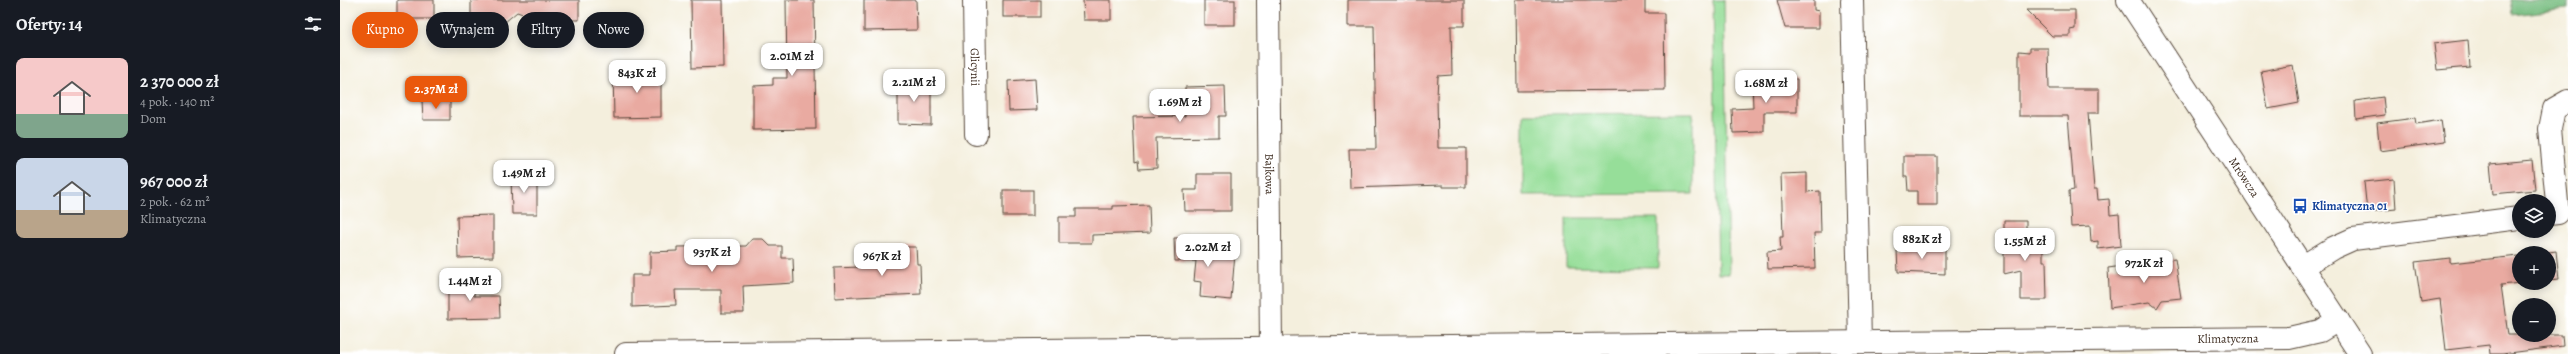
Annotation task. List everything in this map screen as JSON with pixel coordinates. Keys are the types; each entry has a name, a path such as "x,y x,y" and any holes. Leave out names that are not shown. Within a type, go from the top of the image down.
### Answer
{"street":[{"name":"Glicynii","path":"974,0 976,134"},
{"name":"Bajkowa","path":"1268,0 1272,348"},
{"path":"1852,0 1860,341"},
{"name":"Mrówcza","path":"2128,0 2360,354"},
{"path":"2556,213 2558,213 2550,129 2551,118 2554,109 2568,101"},
{"path":"2302,266 2333,248 2353,239 2512,219"},
{"name":"Klimatyczna","path":"626,354 1272,348 1380,350 1860,341 2289,338 2320,331 2338,320"}],"green space":[{"path":"1713,0 1724,0 1729,274 1718,274"},
{"path":"2510,0 2568,0 2568,9 2512,15"},
{"path":"1693,113 1693,194 1523,195 1523,114"},
{"path":"1566,218 1658,218 1658,268 1566,267"}],"building":[{"path":"397,0 434,0 434,12 426,12 426,19 418,19 418,12 397,12"},
{"path":"471,0 579,0 579,20 575,20 575,12 517,12 509,19 509,12 471,12"},
{"path":"691,0 722,0 723,67 692,68"},
{"path":"786,0 814,0 816,129 753,130 753,86 773,85 773,78 787,78"},
{"path":"864,0 916,0 917,30 864,31"},
{"path":"1003,0 1040,0 1040,17 1003,17"},
{"path":"1083,0 1111,0 1111,20 1084,20"},
{"path":"1204,0 1235,0 1235,25 1204,25"},
{"path":"1348,0 1464,0 1464,26 1451,26 1452,75 1438,76 1437,97 1438,148 1466,148 1466,187 1443,187 1443,185 1350,188 1349,149 1376,149 1374,26 1348,26"},
{"path":"1516,0 1645,0 1645,13 1664,13 1665,90 1517,91"},
{"path":"1777,0 1814,0 1814,10 1819,11 1819,28 1785,28"},
{"path":"2026,10 2075,10 2075,29 2070,30 2070,36 2052,36"},
{"path":"2468,40 2470,67 2437,70 2434,44"},
{"path":"2030,48 2048,48 2049,89 2099,89 2099,113 2088,113 2094,189 2097,189 2098,200 2109,199 2110,215 2119,214 2121,246 2098,249 2098,241 2091,242 2090,226 2071,227 2069,191 2074,190 2068,116 2019,116 2019,51 2030,52"},
{"path":"2293,65 2299,103 2268,109 2261,71"},
{"path":"613,70 661,70 661,117 614,118"},
{"path":"898,76 915,77 915,86 931,86 931,125 898,124"},
{"path":"1035,79 1037,110 1009,111 1008,81"},
{"path":"1797,79 1797,112 1764,112 1764,132 1733,133 1732,109 1753,108 1752,80"},
{"path":"1225,86 1226,116 1219,116 1219,137 1156,138 1157,168 1139,169 1138,161 1135,162 1133,117 1185,116 1185,87"},
{"path":"2383,97 2385,115 2356,119 2355,101"},
{"path":"422,100 450,100 450,120 423,120"},
{"path":"2415,118 2416,124 2441,120 2444,142 2380,151 2377,123"},
{"path":"1904,156 1937,156 1937,205 1917,205 1917,191 1908,191 1907,177 1904,177"},
{"path":"2532,160 2535,190 2493,194 2490,164"},
{"path":"1807,173 1807,192 1820,191 1821,233 1814,233 1815,268 1768,269 1767,252 1781,251 1780,237 1783,237 1781,174"},
{"path":"537,174 537,214 512,214 511,175"},
{"path":"1197,174 1231,174 1231,211 1185,211 1184,190 1197,190"},
{"path":"2394,179 2396,209 2367,212 2364,182"},
{"path":"1003,190 1033,190 1033,216 1003,216"},
{"path":"1149,205 1150,233 1092,235 1092,243 1059,243 1059,217 1076,217 1076,209 1113,209 1113,206"},
{"path":"493,215 493,257 458,258 457,216"},
{"path":"2004,221 2026,221 2026,247 2043,247 2043,261 2046,261 2047,300 2021,300 2021,270 2004,274"},
{"path":"1174,238 1200,238 1200,250 1235,253 1231,300 1200,297 1201,282 1194,281 1196,261 1175,261"},
{"path":"752,239 763,239 770,246 782,246 782,258 793,258 794,283 743,286 744,313 721,313 721,290 675,290 676,305 632,307 632,275 650,275 650,252 677,251 677,247 746,246"},
{"path":"886,247 916,247 917,264 920,264 921,294 835,298 834,268 887,266"},
{"path":"1912,247 1945,247 1945,274 1898,272 1897,250 1912,249"},
{"path":"2556,251 2559,279 2556,279"},
{"path":"2512,257 2512,284 2501,285 2508,335 2512,335 2512,342 2556,342 2556,335 2562,335 2563,346 2502,354 2490,354 2489,345 2446,350 2440,299 2421,302 2415,262 2450,258 2450,263"},
{"path":"2175,259 2181,298 2162,300 2157,308 2149,302 2110,308 2108,268"},
{"path":"448,280 474,280 474,296 499,296 500,318 448,319"}],"place":[{"name":"Klimatyczna 01","path":"2300,206"}]}
